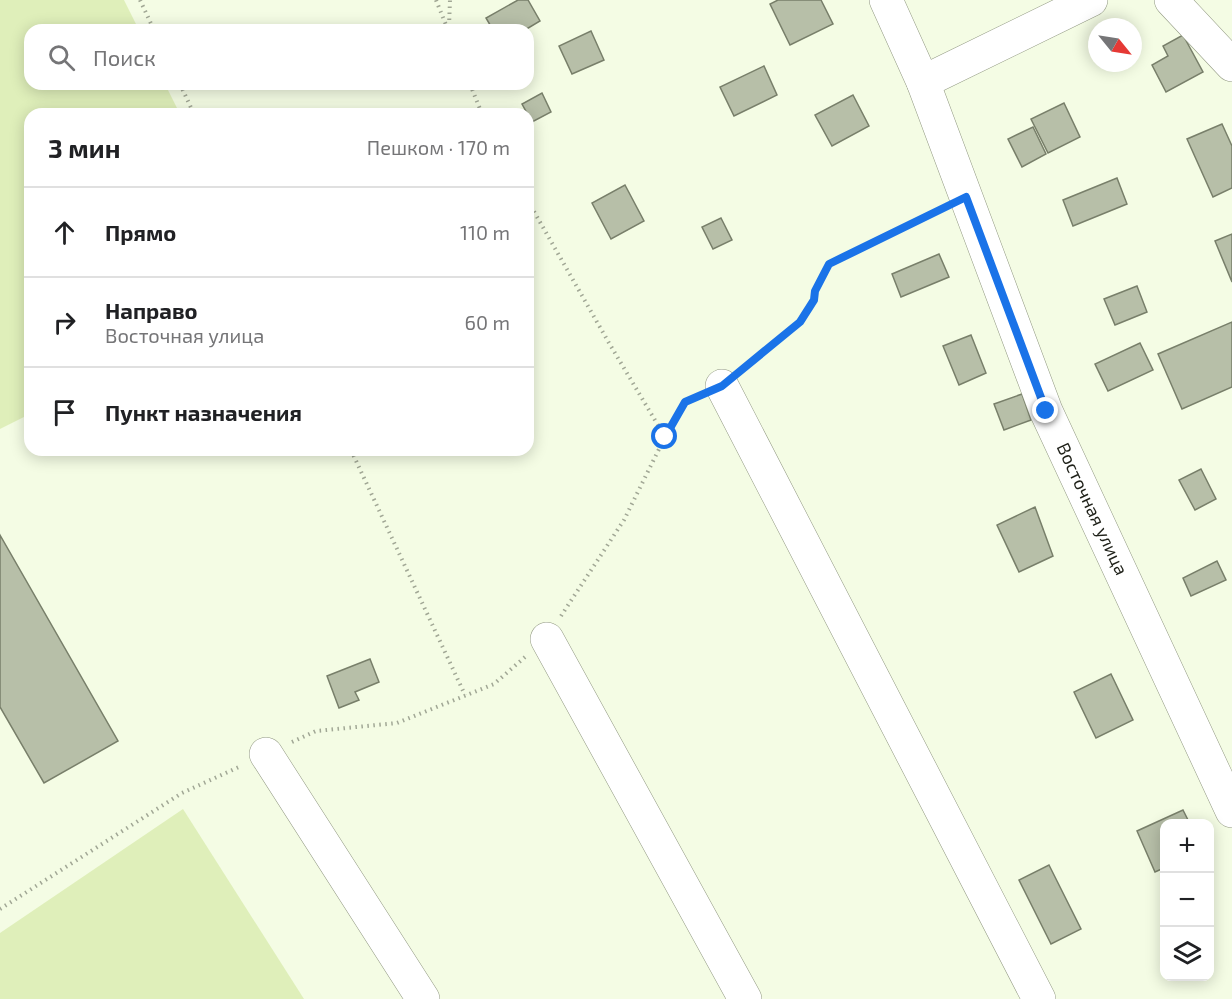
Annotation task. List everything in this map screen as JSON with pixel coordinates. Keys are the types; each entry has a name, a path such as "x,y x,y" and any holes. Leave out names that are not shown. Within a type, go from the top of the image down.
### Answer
{"street":[{"name":"Восточная улица","path":"886,0 923,82 1046,411 1232,811"},
{"path":"923,82 1091,0"},
{"path":"1171,0 1232,65"},
{"path":"722,386 1039,999"},
{"path":"547,639 745,999"},
{"path":"266,754 423,999"}],"path":[{"path":"140,0 151,24"},
{"path":"436,0 446,24"},
{"path":"449,24 450,0"},
{"path":"183,90 191,108"},
{"path":"472,90 480,108"},
{"path":"0,909 182,793 316,731 398,723 494,684 547,639 624,520 685,402 722,386 800,322 814,300 815,291 829,264 966,197"},
{"path":"534,212 665,437"},
{"path":"354,456 465,695"}],"green space":[{"path":"0,0 124,0 136,24 24,24 24,90 168,90 177,108 24,108 24,417 0,429"},
{"path":"183,809 304,999 0,999 0,933"}],"building":[{"path":"518,0 528,0 540,21 534,25 490,24 486,18"},
{"path":"778,0 821,0 833,24 790,45 770,4"},
{"path":"591,31 604,60 572,74 559,46"},
{"path":"1183,35 1203,72 1166,92 1152,65 1168,56 1163,46"},
{"path":"764,66 777,95 734,116 720,87"},
{"path":"542,93 551,112 534,121 534,108 524,108 522,104"},
{"path":"853,95 869,126 832,146 815,115"},
{"path":"1064,103 1080,137 1048,153 1031,119"},
{"path":"1222,124 1232,146 1232,188 1213,197 1187,139"},
{"path":"1033,127 1046,154 1022,167 1008,139"},
{"path":"1117,178 1127,204 1073,226 1063,200"},
{"path":"625,185 644,221 611,239 592,203"},
{"path":"721,218 732,240 713,249 702,227"},
{"path":"1232,234 1232,282 1215,241"},
{"path":"939,254 949,277 901,297 892,274"},
{"path":"1137,286 1147,312 1115,325 1104,299"},
{"path":"1232,322 1232,387 1182,409 1158,354"},
{"path":"971,335 986,373 959,385 943,346"},
{"path":"1140,343 1153,370 1108,391 1095,364"},
{"path":"1022,394 1031,420 1004,430 994,404"},
{"path":"1201,469 1216,499 1195,510 1179,480"},
{"path":"1035,507 1053,556 1019,572 997,525"},
{"path":"0,535 118,741 44,783 0,707"},
{"path":"1217,561 1226,580 1191,596 1183,578"},
{"path":"370,659 379,682 355,692 359,700 339,708 327,676"},
{"path":"1111,674 1133,720 1096,738 1074,692"},
{"path":"1183,810 1188,819 1163,819"},
{"path":"1160,820 1160,870 1155,872 1137,831"},
{"path":"1049,865 1081,929 1051,944 1019,880"}],"route":[{"path":"665,437 685,402 722,386 800,322 814,300 815,291 829,264 966,197 1046,411"}]}
